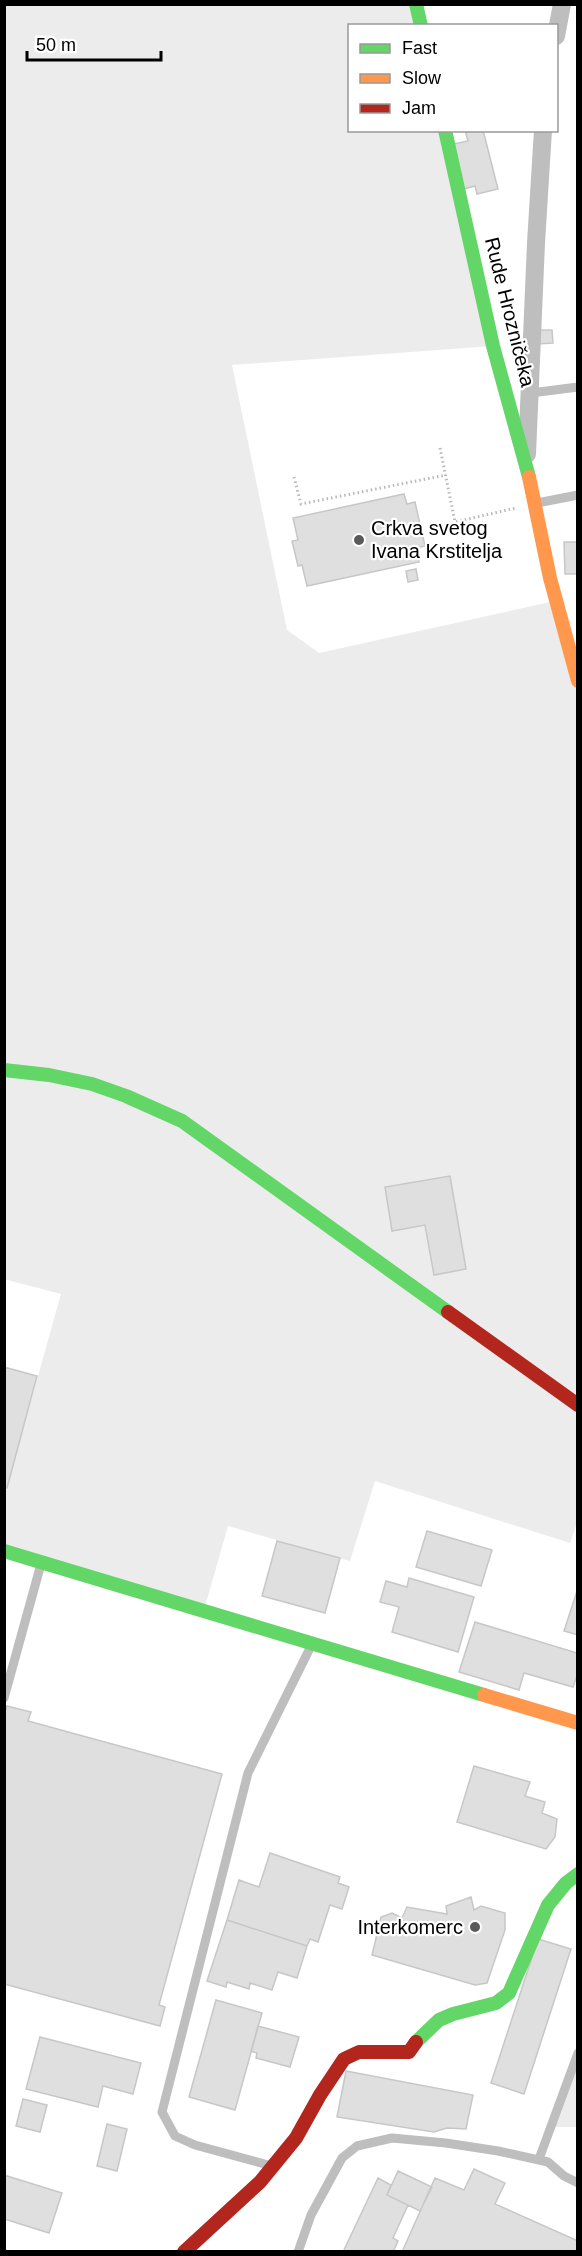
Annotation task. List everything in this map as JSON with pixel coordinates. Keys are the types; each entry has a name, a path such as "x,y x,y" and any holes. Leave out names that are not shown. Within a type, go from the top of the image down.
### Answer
{"street":[{"path":"417,4 421,24"},
{"path":"558,25 562,4"},
{"name":"Rude Hrozničeka","path":"445,132 493,346 526,467 550,578 576,669"},
{"path":"526,467 543,132"},
{"path":"4,1070 33,1072 92,1084 124,1095 182,1121 578,1405"},
{"path":"4,1551 578,1723"},
{"path":"184,2252 260,2182 296,2138 320,2095 344,2060 359,2052 409,2052 426,2030 444,2017 464,2010 492,2006 510,1993 548,1904 568,1881 578,1874"}],"lane":[{"name":"Rude Hrozničeka","path":"531,393 578,387"},
{"path":"534,503 578,495"},
{"path":"4,1698 42,1562"},
{"path":"272,2166 195,2145 175,2136 162,2112 248,1773 313,1642"},
{"path":"539,2159 578,2053"},
{"path":"298,2252 311,2215 342,2158 357,2146 392,2138 446,2143 539,2159 548,2162 564,2176 578,2183"}],"path":[{"path":"440,448 455,522 534,503"},
{"path":"294,477 301,504 446,475"}],"shaded area":[{"path":"5,5 416,5 421,24 348,24 348,132 445,132 493,346 232,365 287,630 319,653 555,601 578,686 577,1523 570,1543 375,1481 350,1561 228,1526 204,1610 5,1551 4,1497 61,1294 4,1279"},
{"path":"577,2053 577,2127 551,2127"}],"building":[{"path":"466,132 484,132 498,189 477,194 475,186 464,189 453,144 468,141"},
{"path":"536,330 552,330 553,343 537,344"},
{"name":"Crkva svetog Ivana Krstitelja","path":"404,494 407,504 415,502 425,546 416,548 419,562 307,586 302,565 298,566 292,541 298,540 293,518"},
{"path":"564,542 578,542 578,574 565,574"},
{"path":"416,569 418,580 408,582 406,571"},
{"path":"450,1176 466,1269 434,1275 425,1225 392,1231 385,1187"},
{"path":"4,1367 37,1376 7,1488 4,1488"},
{"path":"427,1531 492,1550 481,1586 416,1567"},
{"path":"277,1541 340,1558 325,1613 262,1596"},
{"path":"409,1578 474,1597 458,1652 392,1632 399,1607 380,1602 386,1581 407,1587"},
{"path":"578,1588 578,1635 564,1631"},
{"path":"475,1622 577,1653 578,1673 573,1687 524,1673 519,1690 459,1672"},
{"path":"7,1706 31,1712 28,1721 222,1774 159,2005 165,2007 160,2026 4,1984 4,1715"},
{"path":"474,1766 530,1782 525,1796 545,1802 542,1813 557,1819 555,1837 546,1849 457,1822"},
{"path":"270,1853 340,1877 338,1883 349,1887 342,1909 330,1905 318,1942 310,1939 307,1946 227,1920 239,1880 259,1887"},
{"path":"471,1897 474,1910 481,1906 505,1913 505,1930 487,1983 475,1985 372,1955 381,1917 392,1913 402,1918 407,1907 447,1914 446,1906"},
{"path":"227,1920 307,1946 297,1978 278,1972 272,1990 250,1983 249,1989 227,1982 226,1987 207,1981"},
{"path":"538,1939 571,1949 524,2094 491,2083"},
{"path":"216,2000 262,2013 235,2110 189,2097"},
{"path":"258,2026 299,2037 290,2067 256,2058 257,2053 251,2051"},
{"path":"40,2037 141,2063 133,2094 103,2086 98,2107 26,2089"},
{"path":"346,2071 473,2095 466,2129 447,2128 434,2132 337,2117"},
{"path":"23,2099 47,2105 40,2132 16,2126"},
{"path":"107,2124 127,2129 117,2171 97,2166"},
{"path":"474,2169 505,2183 495,2204 578,2241 578,2252 402,2252 435,2178 464,2190"},
{"path":"398,2171 432,2187 420,2211 387,2195"},
{"path":"4,2175 62,2193 49,2233 4,2219"},
{"path":"378,2178 391,2185 387,2195 408,2205 393,2238 398,2241 393,2252 343,2252"}],"traffic: fast":[{"path":"416,4 421,24"},
{"path":"445,132 493,346 529,477"},
{"path":"4,1070 49,1075 92,1084 126,1096 182,1121 448,1312"},
{"path":"4,1551 484,1695"},
{"path":"416,2042 439,2020 496,2003 509,1993 548,1905 566,1883 578,1874"}],"traffic: slow":[{"path":"529,477 550,578 578,681"},
{"path":"484,1695 578,1723"}],"traffic: jam":[{"path":"448,1312 578,1405"},
{"path":"184,2252 260,2182 296,2138 320,2095 344,2059 359,2052 409,2052 416,2042"}],"place":[{"name":"Crkva svetog Ivana Krstitelja","path":"359,540"},
{"name":"Interkomerc","path":"475,1927"}]}
